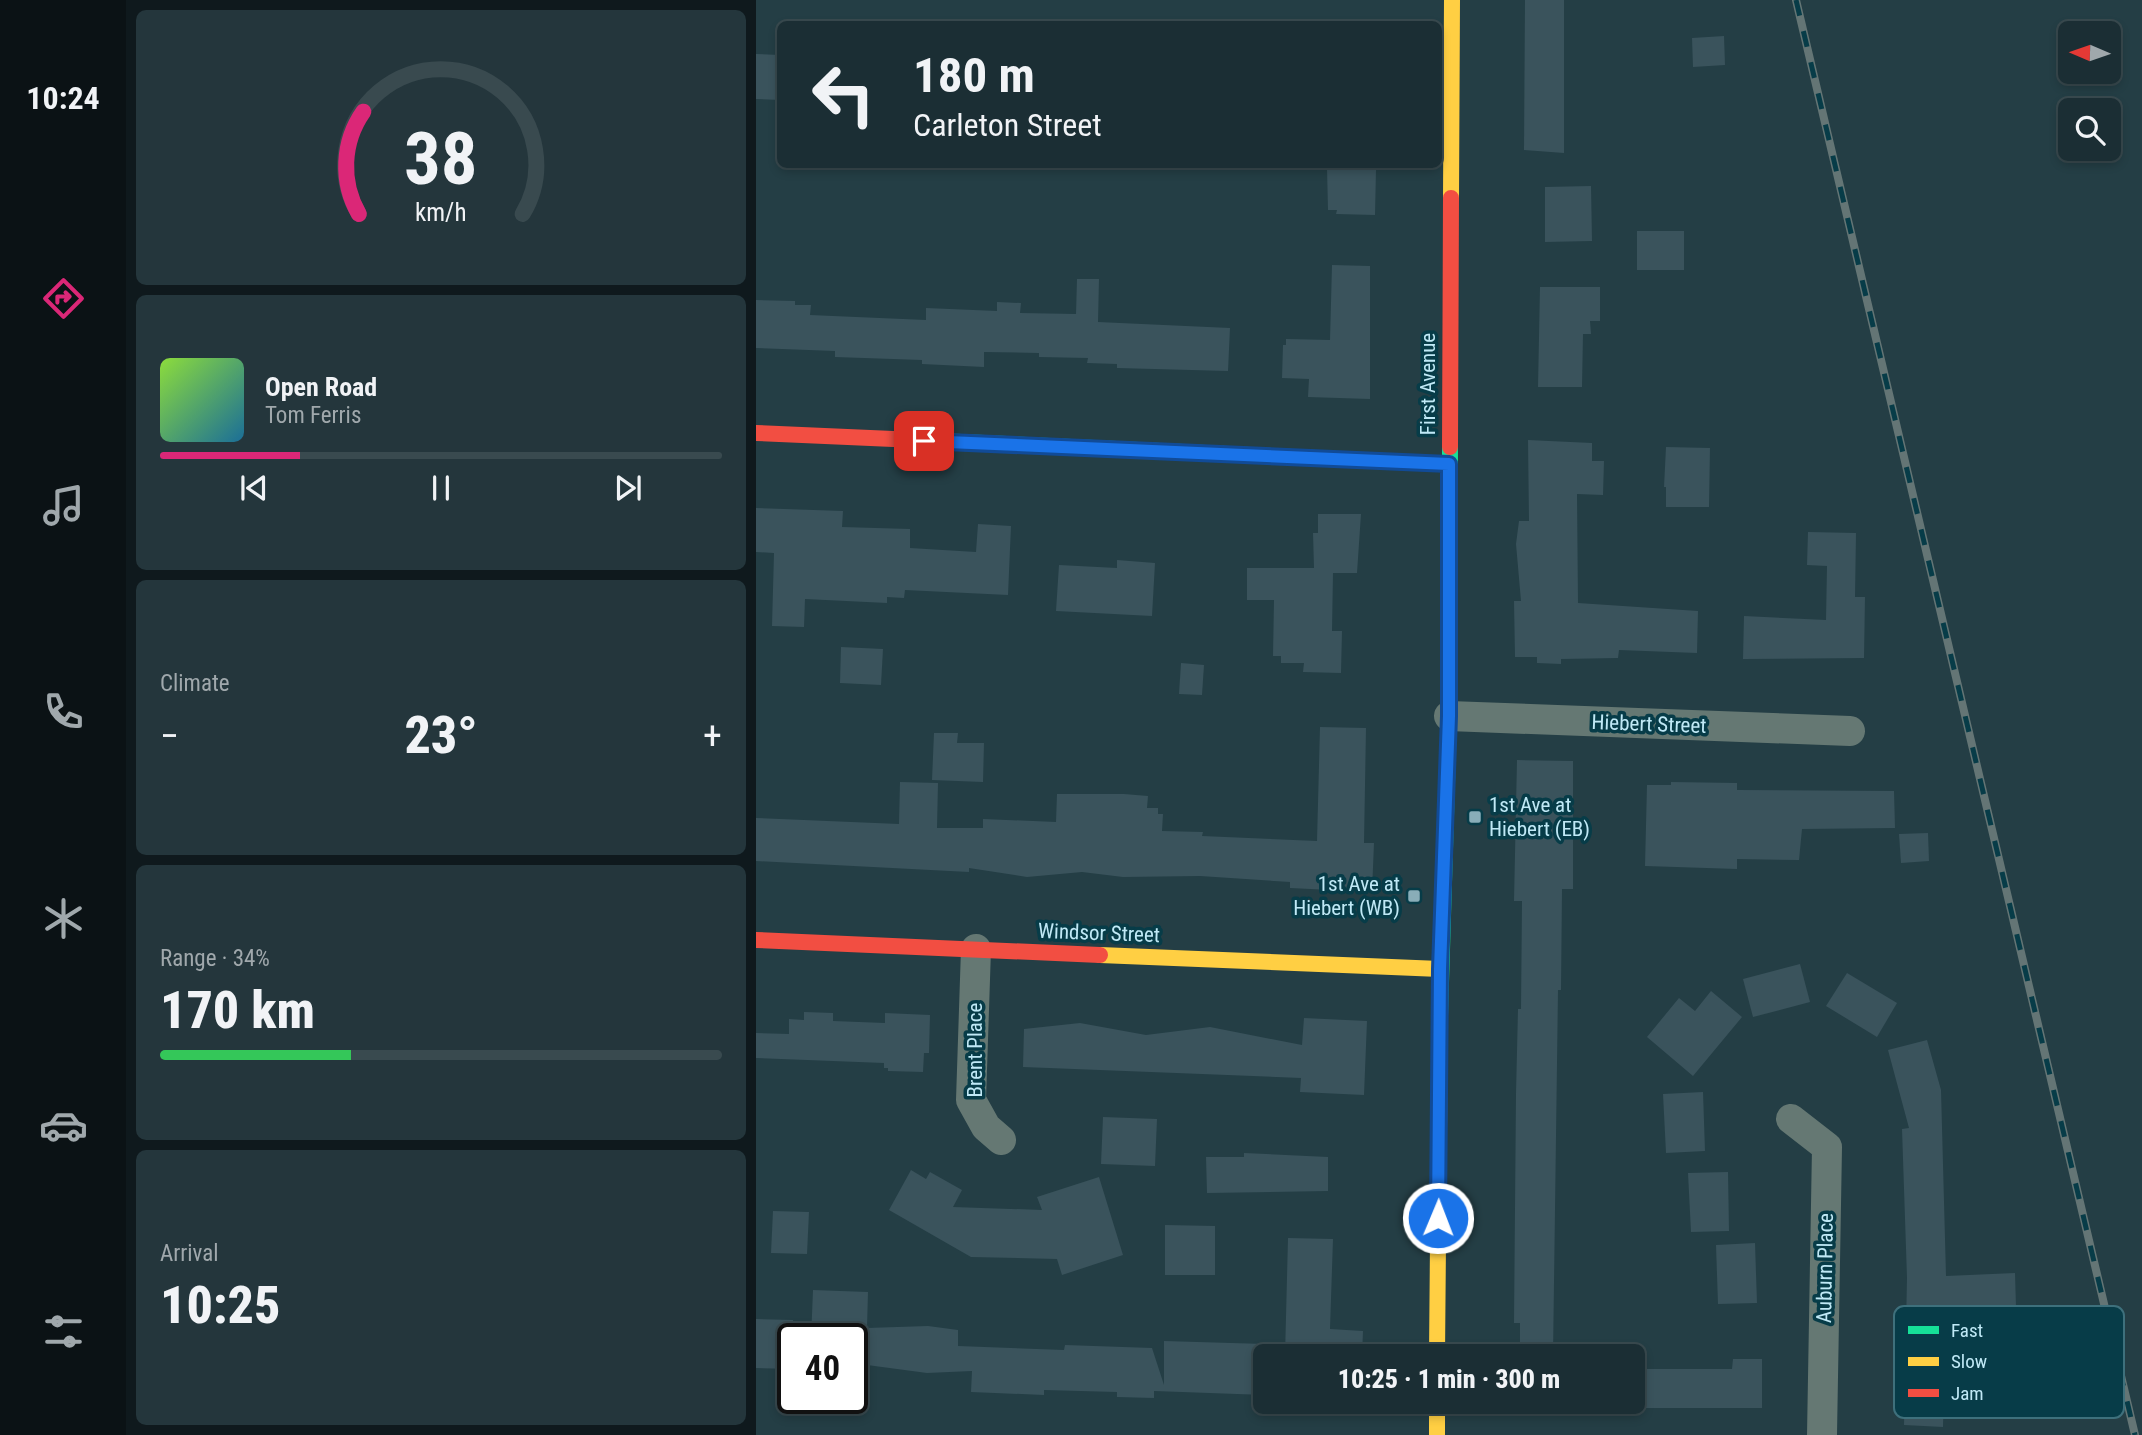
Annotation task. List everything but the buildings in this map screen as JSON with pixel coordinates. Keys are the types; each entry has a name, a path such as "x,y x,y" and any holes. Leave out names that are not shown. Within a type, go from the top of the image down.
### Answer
{"street":[{"name":"First Avenue","path":"1437,1344 1440,969 1449,716 1452,0"},
{"path":"756,433 1449,464"},
{"name":"Hiebert Street","path":"1449,716 1850,731"},
{"name":"Windsor Street","path":"756,940 1440,969"},
{"name":"Brent Place","path":"976,949 971,1100 986,1127 1001,1140"},
{"name":"Auburn Place","path":"1791,1119 1827,1147 1822,1435"},
{"path":"1437,1414 1437,1435"}],"railway":[{"path":"1796,0 2105,1306"},
{"path":"2124,1388 2135,1435"}],"traffic: fast":[{"path":"916,440 1449,464"},
{"path":"1440,1016 1449,716 1450,447"}],"traffic: slow":[{"path":"1451,198 1452,0"},
{"path":"1100,955 1440,969"},
{"path":"1437,1344 1440,1016"},
{"path":"1437,1414 1437,1435"}],"traffic: jam":[{"path":"1450,447 1451,198"},
{"path":"756,433 916,440"},
{"path":"756,940 1100,955"}],"place":[{"name":"1st Ave at Hiebert (EB)","path":"1475,817"},
{"name":"1st Ave at Hiebert (WB)","path":"1414,896"}],"route":[{"path":"924,441 1449,464 1449,716 1440,969 1438,1218"}]}
